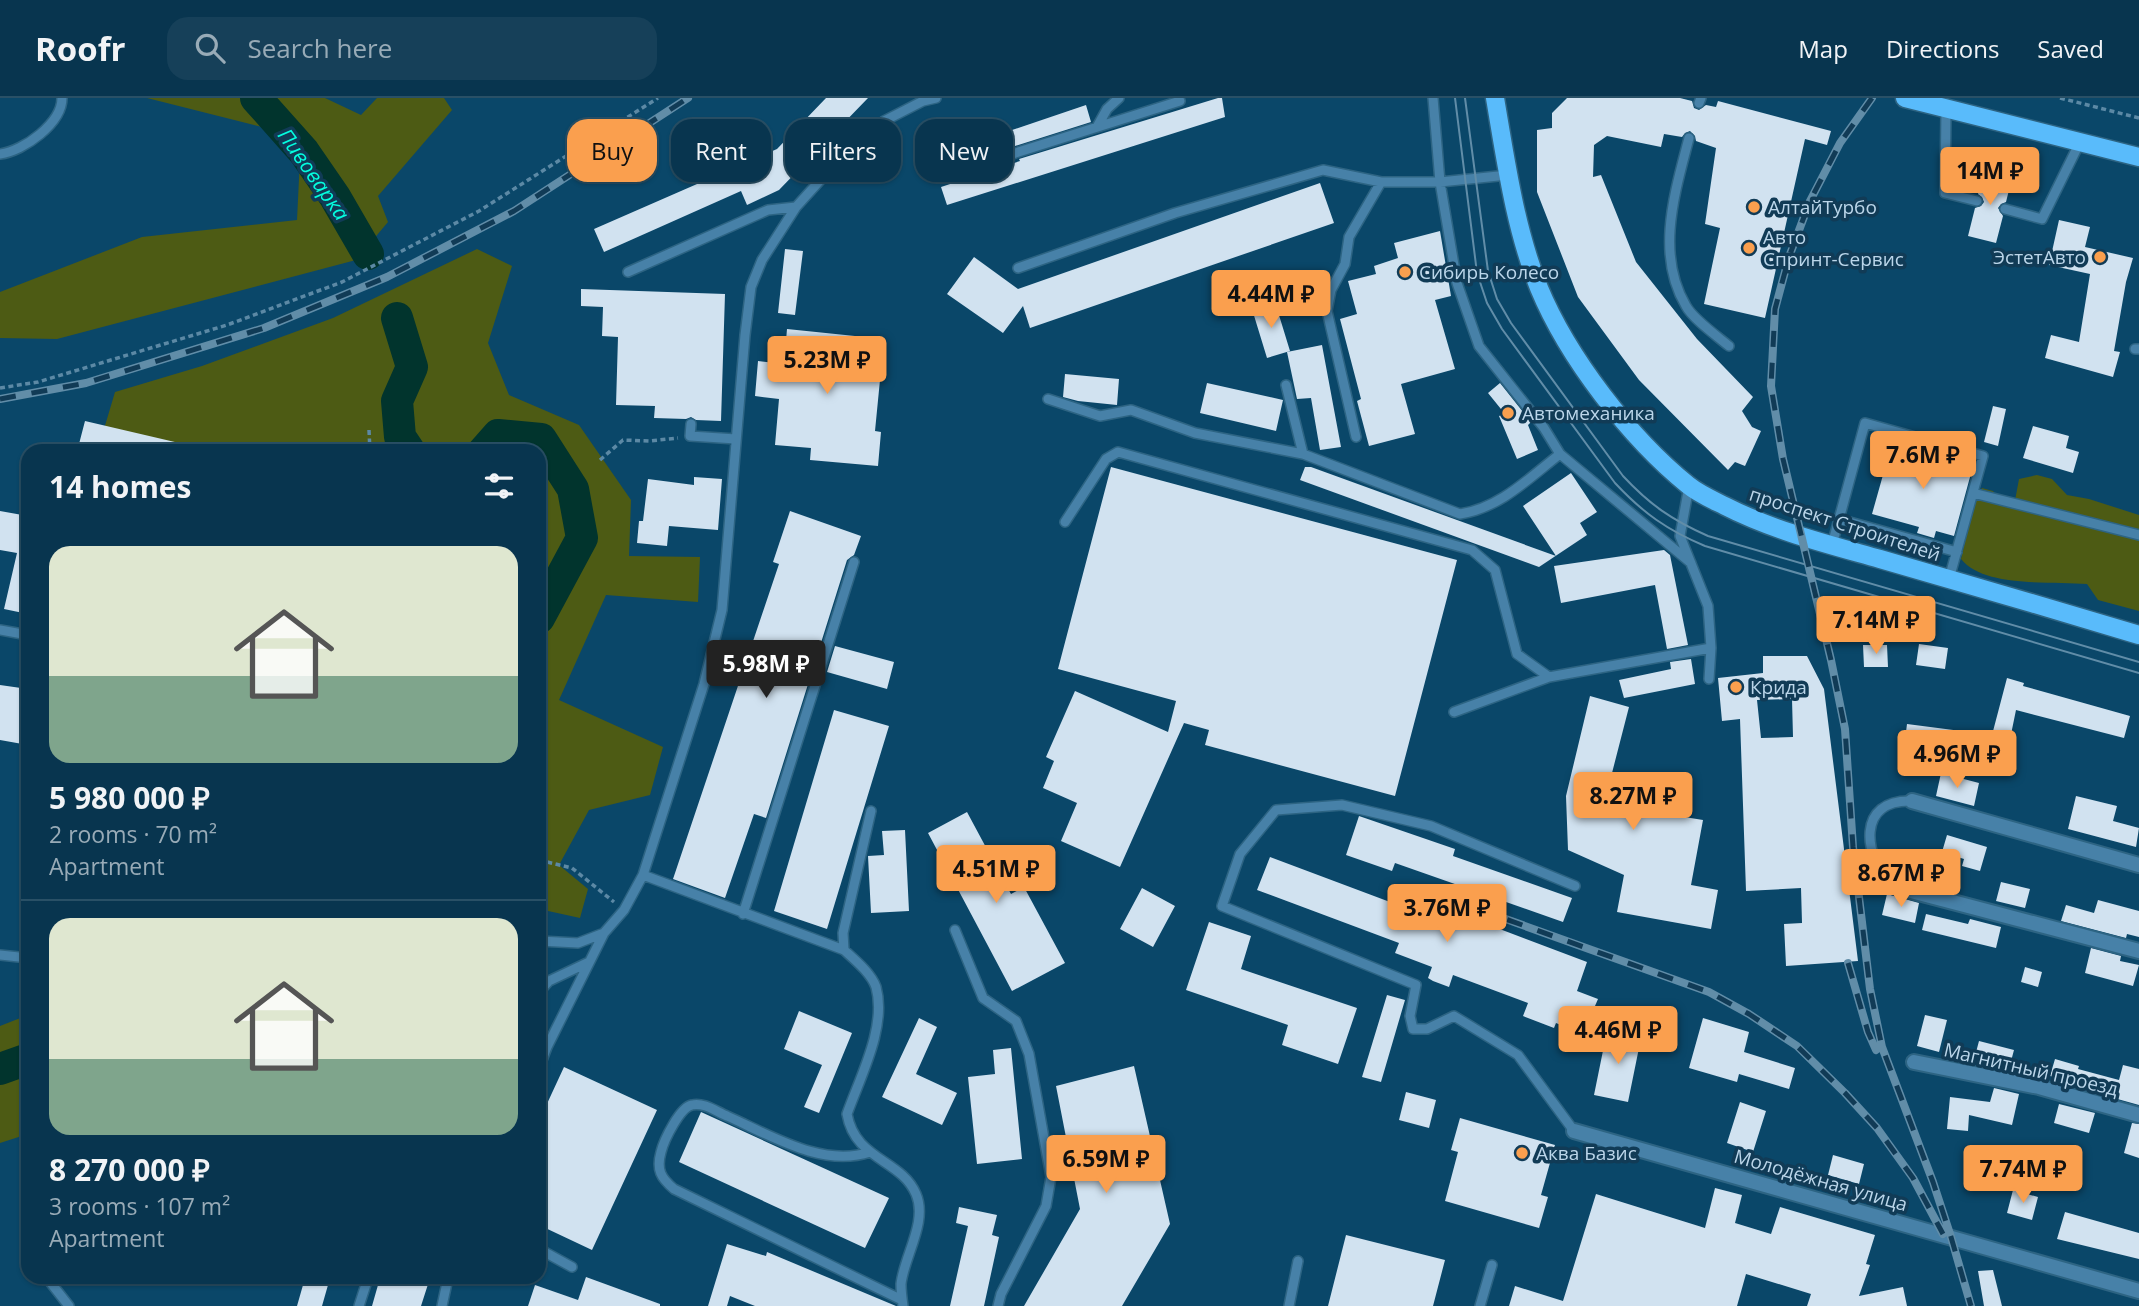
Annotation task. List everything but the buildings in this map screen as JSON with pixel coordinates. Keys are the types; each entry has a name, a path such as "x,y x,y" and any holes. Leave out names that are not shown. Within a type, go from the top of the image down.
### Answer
{"main road":[{"name":"проспект Строителей","path":"1495,98 1508,175 1523,236 1539,288 1565,341 1636,436 1689,486 1747,517 1832,545 2139,635"},
{"path":"1905,98 2139,156"}],"street":[{"path":"1912,801 2139,865"},
{"path":"1892,886 2139,951"},
{"name":"Магнитный проезд","path":"1914,1062 2039,1087 2139,1115"},
{"name":"Молодёжная улица","path":"1574,1131 2139,1291"}],"lane":[{"path":"0,154 33,139 54,122 62,105 62,98"},
{"path":"546,1050 604,933 624,910 643,876 704,684 722,610 751,287 761,260 796,207 843,155 884,121 923,101 936,98"},
{"path":"1097,127 1107,109 1119,98"},
{"path":"1433,98 1440,182 1457,283 1479,346 1544,428 1560,454 1691,563"},
{"path":"1013,154 1180,100"},
{"path":"1947,110 1945,193 1977,201"},
{"path":"1689,138 1669,233 1671,269 1686,308 1729,346"},
{"path":"2005,209 2042,219 2080,142"},
{"path":"1018,268 1175,213 1322,170 1381,182 1440,182 1508,175"},
{"path":"1356,437 1327,311 1331,290 1345,264 1349,237 1381,182"},
{"path":"628,272 768,210 796,207"},
{"path":"1286,385 1303,454"},
{"path":"1048,399 1100,416 1131,410 1195,433 1303,454 1460,514 1477,511 1498,502 1560,454"},
{"path":"1832,545 1865,423 1983,456 1949,579"},
{"path":"691,425 690,436 736,439"},
{"path":"1065,522 1106,459 1118,452 1472,550 1495,570 1517,653 1549,677"},
{"path":"1689,486 1680,536 1708,606 1711,648 1709,679"},
{"path":"1973,493 2139,536"},
{"path":"1839,519 1956,552"},
{"path":"743,914 854,562"},
{"path":"0,630 21,634"},
{"path":"1454,712 1549,677 1711,648"},
{"path":"1892,886 1873,858 1869,838 1872,821 1878,811 1887,804 1900,800 1912,801"},
{"path":"1574,887 1431,826 1342,805 1276,810 1241,854 1222,906 1416,985 1410,1016 1413,1029 1427,1029 1454,1016 1518,1055 1574,1131"},
{"path":"844,950 843,933 871,811"},
{"path":"643,876 844,950 867,973 876,987 879,1025 847,1114 849,1128 860,1143 903,1177 916,1194 919,1216 901,1284 902,1303 674,1189 659,1173 658,1163 662,1148 683,1109 692,1105 708,1107 794,1147 856,1156 870,1152"},
{"path":"955,930 982,998 1016,1021 1029,1054 1051,1177 1046,1206 1001,1294 998,1306"},
{"path":"546,941 578,943 604,933"},
{"path":"0,955 21,957"},
{"path":"546,984 589,962"},
{"path":"546,1253 572,1268"},
{"path":"1289,1306 1298,1261"},
{"path":"1480,1306 1492,1265"},
{"path":"52,1284 69,1306"},
{"path":"359,1306 366,1284"},
{"path":"442,1306 447,1284"}],"path":[{"path":"0,388 38,382 227,324 342,282 479,212 658,98"},
{"path":"2060,98 2139,118"},
{"path":"369,429 370,444"},
{"path":"600,460 623,440 649,441 690,436"},
{"path":"546,862 572,868 624,910"}],"green space":[{"path":"147,98 325,98 361,115 377,98 444,98 452,110 378,196 388,222 356,260 57,339 0,338 0,292 142,237 297,220 300,158 266,128"},
{"path":"477,249 512,266 488,343 509,395 579,425 631,500 629,556 700,557 698,602 606,595 559,700 663,747 650,795 589,810 559,865 588,889 580,918 546,911 546,444 163,444 104,429 115,392 202,366 333,318"},
{"path":"2037,475 2052,479 2067,495 2139,515 2139,611 2098,600 2087,584 2001,579 1985,575 1961,559 1974,502 1982,488 1993,491 2004,505 2014,506 2019,479"},
{"path":"21,1018 21,1136 0,1143 0,1026"}],"waterway":[{"name":"Пивоварка","path":"256,98 304,152 335,197 368,254"},
{"name":"Пивоварка","path":"397,318 412,367 397,401 400,437 405,444"},
{"name":"Пивоварка","path":"490,444 498,435 541,439 544,444"},
{"name":"Пивоварка","path":"546,447 573,489 582,538 546,605"},
{"name":"Пивоварка","path":"0,1069 21,1062"}],"tram line":[{"path":"1455,98 1477,273 1487,303 1502,329 1615,483 1646,512 1679,534 1705,546 2139,673"},
{"path":"1465,98 1488,271 1497,299 1511,323 1623,476 1652,504 1672,518 1708,536 2139,662"}],"railway":[{"path":"0,399 86,383 264,328 387,277 514,211 688,98"},
{"path":"1872,98 1840,143 1810,201 1789,257 1775,309 1771,386 1783,459 1845,729 1853,847 1870,989 1882,1047 1933,1182 1971,1306"},
{"path":"1447,898 1709,992 1749,1014 1797,1046 1877,1128 1913,1178 1943,1234"},
{"path":"1848,963 1868,1032 1876,1050"}],"place":[{"name":"АлтайТурбо","path":"1754,207"},
{"name":"Авто Спринт-Сервис","path":"1749,248"},
{"name":"ЭстетАвто","path":"2100,257"},
{"name":"Сибирь Колесо","path":"1405,272"},
{"name":"Автомеханика","path":"1508,413"},
{"name":"Крида","path":"1736,687"},
{"name":"Аква Базис","path":"1522,1153"}]}
